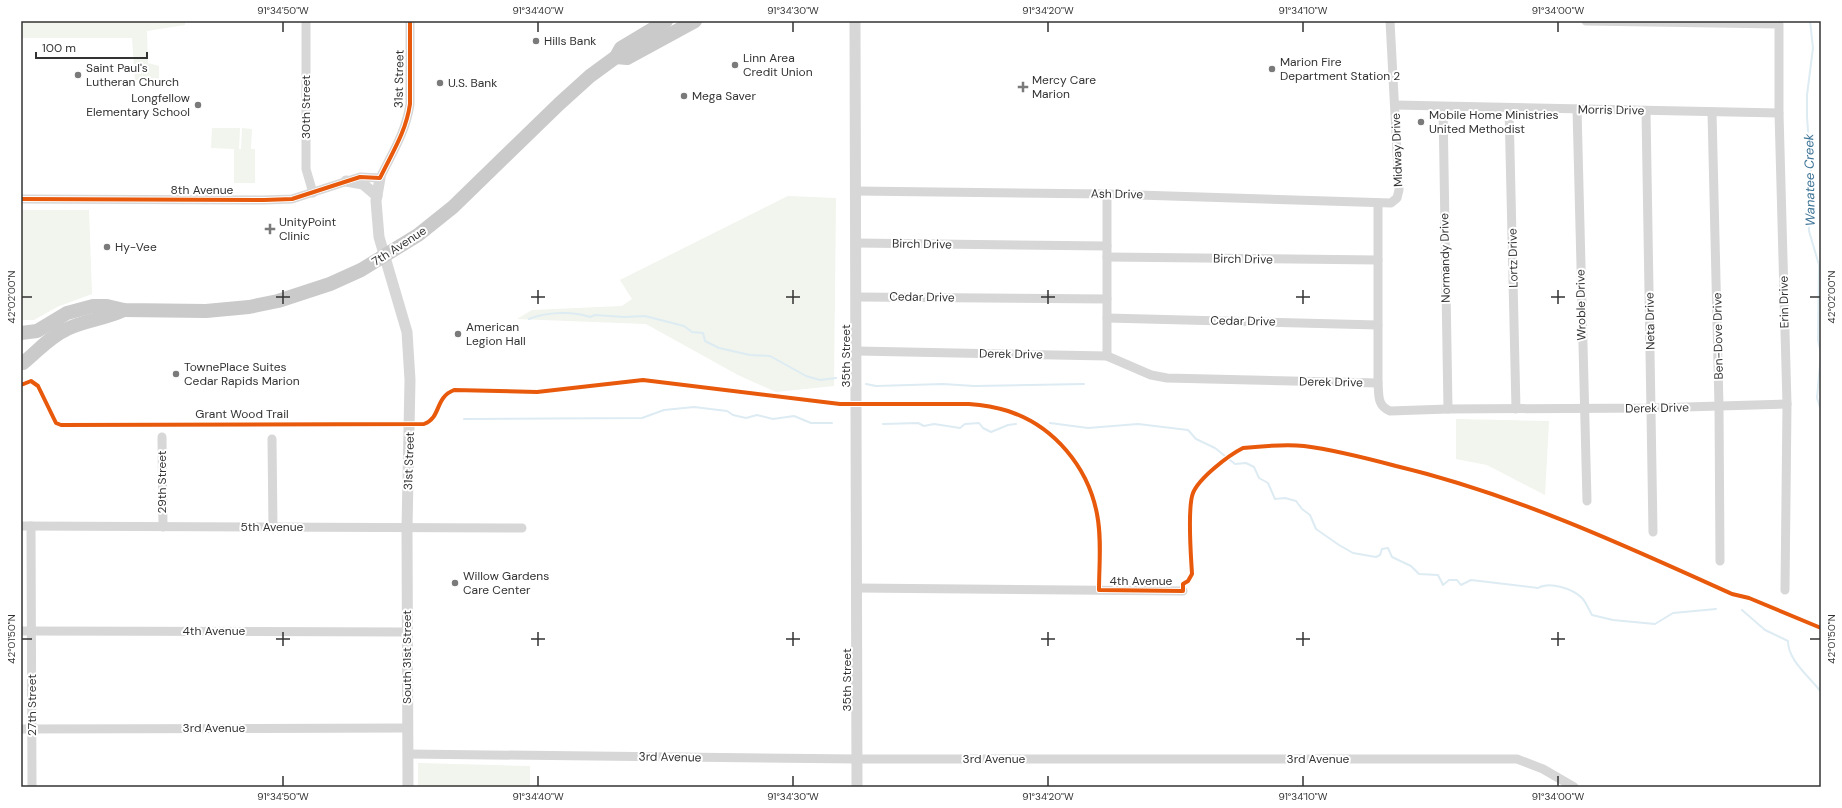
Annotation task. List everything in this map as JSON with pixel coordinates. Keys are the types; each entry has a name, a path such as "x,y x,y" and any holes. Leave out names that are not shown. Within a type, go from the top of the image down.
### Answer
{"main road":[{"name":"7th Avenue","path":"21,333 37,331 67,313 93,306 107,306 124,310 223,310 278,301 330,284 361,270 418,235 453,207 559,104 590,76 616,57 621,48 666,21"},
{"name":"7th Avenue","path":"616,57 627,58 695,21"},
{"name":"7th Avenue","path":"22,360 68,328 112,316 124,310"}],"street":[{"name":"30th Street","path":"306,21 306,169 313,193"},
{"name":"31st Street","path":"407,528 410,380 407,332 379,237 376,213 380,178 401,137 408,118 410,104 410,21"},
{"name":"35th Street","path":"855,21 857,787"},
{"name":"Midway Drive","path":"1378,202 1392,203 1397,198 1399,190 1390,21"},
{"name":"Erin Drive","path":"1586,21 1779,24 1779,113 1787,404 1785,590"},
{"name":"Morris Drive","path":"1395,105 1779,113"},
{"name":"Normandy Drive","path":"1443,107 1448,409"},
{"name":"Lortz Drive","path":"1510,108 1516,409"},
{"name":"Wroble Drive","path":"1577,109 1586,501"},
{"name":"Neta Drive","path":"1646,111 1653,532"},
{"name":"Ben-Dove Drive","path":"1712,112 1719,406 1720,561"},
{"name":"8th Avenue","path":"21,199 292,199 360,177 380,178"},
{"path":"346,181 362,184 377,196"},
{"name":"Ash Drive","path":"856,191 1108,194 1378,202"},
{"path":"1107,356 1108,194"},
{"path":"1378,202 1378,383"},
{"name":"Birch Drive","path":"856,243 1107,246"},
{"name":"Birch Drive","path":"1107,257 1378,260"},
{"name":"Cedar Drive","path":"856,297 1107,299"},
{"name":"Cedar Drive","path":"1107,318 1378,325"},
{"name":"Derek Drive","path":"856,351 1107,356 1151,375 1167,378 1378,383 1380,403 1384,408 1390,411 1448,409 1652,408 1787,404"},
{"name":"29th Street","path":"162,437 162,527"},
{"path":"272,439 273,527"},
{"name":"5th Avenue","path":"26,526 522,528"},
{"name":"27th Street","path":"26,526 31,631 32,787"},
{"name":"South 31st Street","path":"407,528 408,787"},
{"name":"4th Avenue","path":"857,588 1183,591"},
{"name":"4th Avenue","path":"21,631 407,632"},
{"name":"3rd Avenue","path":"21,729 407,728"},
{"name":"3rd Avenue","path":"408,754 857,759 1517,759 1542,769 1574,787"}],"shaded area":[{"path":"21,21 185,21 185,25 147,31 148,63 159,66 159,80 135,80 132,38 21,38"},
{"path":"212,128 240,128 239,149 241,149 242,128 252,129 251,149 255,149 255,183 234,183 234,149 211,148"},
{"path":"788,196 836,198 834,386 776,392 738,375 646,324 517,319 532,310 622,306 632,299 620,280"},
{"path":"21,210 89,210 92,294 57,307 34,320 21,320"},
{"path":"1456,419 1549,421 1545,495 1487,465 1456,459"},
{"path":"418,763 530,766 530,787 418,787"}],"waterway":[{"name":"Wanatee Creek","path":"1810,21 1813,48 1807,95 1811,171 1809,231 1819,265 1818,340 1821,353 1817,398 1821,410"},
{"path":"529,319 559,313 590,317 595,315 624,317 645,316 684,326 692,332 703,333 705,341 719,348 750,355 770,356 806,376 820,380 836,378"},
{"path":"866,384 876,386 943,384 974,386 1084,384"},
{"path":"464,419 642,418 664,410 694,407 727,411 733,415 746,418 757,415 773,419 794,416 811,423 832,423"},
{"path":"883,424 918,423 924,426 934,424 960,428 965,424 979,423 983,428 991,432 1008,425 1016,424"},
{"path":"1050,423 1088,428 1138,424 1188,430 1196,439 1215,448 1235,464 1246,463 1254,467 1259,478 1268,483 1275,499 1285,498 1296,501 1302,509 1310,515 1316,529 1339,545 1353,553 1376,557 1380,555 1382,549 1388,548 1392,557 1411,566 1419,574 1438,575 1443,585 1449,580 1457,580 1461,585 1471,580 1538,588 1549,585 1561,587 1582,598 1592,615 1613,620 1655,624 1673,613 1716,609"},
{"path":"1742,610 1765,630 1788,641 1789,648 1796,662 1821,692"}],"cycle path":[{"path":"21,199 292,199 360,177 380,178 398,142 405,124 410,104 410,21"},
{"name":"Grant Wood Trail","path":"21,385 31,381 38,386 56,423 61,425 424,424 430,421 433,417 443,398 454,390 537,392 643,380 840,404 969,404 993,407 1025,418 1040,427 1066,450 1086,480 1099,523 1099,590 1183,591 1183,584 1188,581 1192,574 1190,532 1191,500 1196,487 1201,481 1223,461 1243,448 1281,445 1304,446 1350,454 1440,477 1525,506 1608,539 1732,594 1749,598 1821,628"}],"place":[{"name":"Hills Bank","path":"536,41"},
{"name":"Linn Area Credit Union","path":"735,65"},
{"name":"Marion Fire Department Station 2","path":"1272,69"},
{"name":"Saint Paul's Lutheran Church","path":"78,75"},
{"name":"U.S. Bank","path":"440,83"},
{"name":"Mercy Care Marion","path":"1023,87"},
{"name":"Mega Saver","path":"684,96"},
{"name":"Longfellow Elementary School","path":"198,105"},
{"name":"Mobile Home Ministries United Methodist","path":"1421,122"},
{"name":"UnityPoint Clinic","path":"270,229"},
{"name":"Hy-Vee","path":"107,247"},
{"name":"American Legion Hall","path":"458,334"},
{"name":"TownePlace Suites Cedar Rapids Marion","path":"176,374"},
{"name":"Willow Gardens Care Center","path":"455,583"}]}
